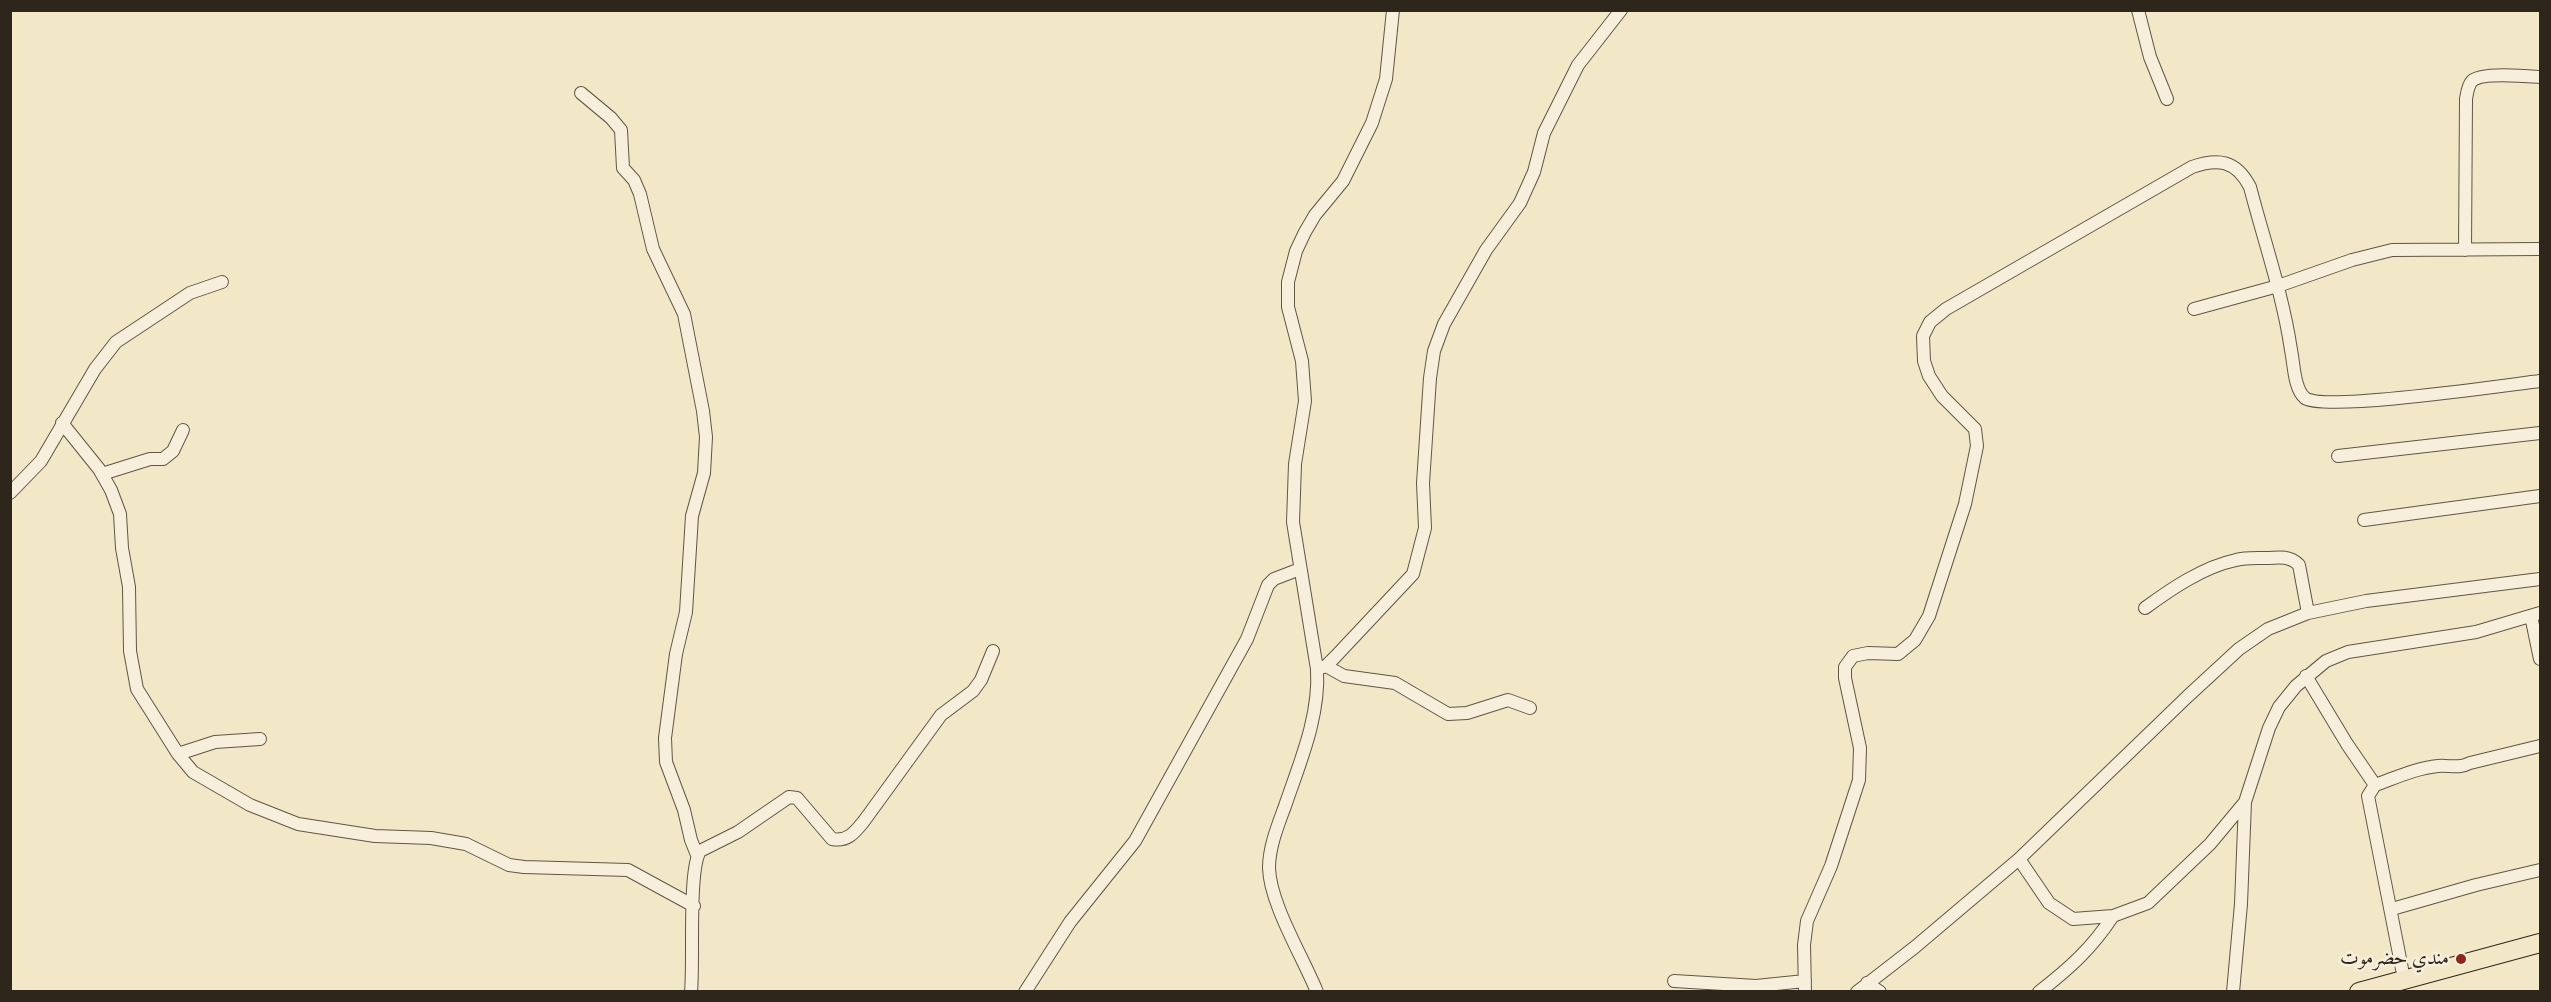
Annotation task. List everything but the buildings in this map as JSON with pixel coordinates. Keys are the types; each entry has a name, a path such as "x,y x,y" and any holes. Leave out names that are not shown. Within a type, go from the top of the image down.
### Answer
{"highway":[{"path":"2404,985 2541,943"},
{"path":"2358,992 2404,985 2541,954"}],"street":[{"path":"1317,992 1276,897 1269,864 1316,707 1322,667 1300,569 1293,502 1305,401 1299,343 1288,307 1288,282 1293,260 1305,232 1315,215 1343,181 1372,123 1386,79 1393,10"},
{"path":"1322,667 1413,574 1425,528 1423,483 1434,351 1444,324 1486,250 1520,203 1534,172 1544,133 1578,65 1622,10"},
{"path":"2138,10 2150,57 2166,99"},
{"path":"2465,250 2466,99 2469,86 2473,80 2484,76 2541,76"},
{"path":"581,93 611,118 621,130 623,168 634,180 640,194 653,249 680,300 688,325 703,411 706,436 704,473 692,516 686,612 676,654 665,738 666,762 684,810 697,855"},
{"path":"1674,981 1756,986 1805,986 1804,945 1807,921 1832,866 1858,780 1860,748 1845,678 1845,667 1853,656 1868,653 1898,654 1915,640 1933,604 1965,504 1977,446 1975,429 1942,396 1929,376 1924,361 1923,336 1930,322 1946,309 2192,167 2209,161 2223,162 2245,176 2250,187 2287,321 2299,387 2307,399 2322,402 2366,402 2541,381"},
{"path":"2194,309 2278,286 2352,260 2392,250 2541,249"},
{"path":"10,494 41,461 95,369 116,342 190,293 222,282"},
{"path":"62,423 102,474 120,514 122,548 129,587 130,651 134,681 146,706 193,772 250,804 297,824 375,836 431,838 466,844 509,865 628,870 694,906"},
{"path":"102,474 150,459 163,459 173,451 183,430"},
{"path":"2338,456 2541,433"},
{"path":"2364,520 2541,496"},
{"path":"2145,608 2165,594 2218,566 2237,559 2283,557 2299,565 2308,613"},
{"path":"1025,992 1070,922 1135,841 1247,639 1268,585 1274,579 1300,569"},
{"path":"1862,987 1915,947 2019,859 2239,649 2284,621 2308,613 2409,595 2541,579"},
{"path":"2233,992 2241,904 2245,802 2269,728 2279,707 2306,676 2326,661 2348,652 2476,632 2536,615 2541,659"},
{"path":"691,992 694,868 697,855 705,847 738,832 789,797 797,798 832,839 850,837 941,715 973,691 981,680 993,651"},
{"path":"1322,667 1344,676 1395,683 1448,714 1467,713 1508,700 1530,708"},
{"path":"2306,676 2375,785"},
{"path":"178,754 215,742 260,739"},
{"path":"2404,985 2392,909 2368,796 2375,785 2409,773 2438,766 2461,767 2541,746"},
{"path":"2019,859 2049,903 2073,920 2113,916 2148,903 2210,844 2245,802"},
{"path":"2392,909 2476,885 2541,870"},
{"path":"2039,992 2068,970 2096,942 2113,916"},
{"path":"1862,987 1880,992"}],"place":[{"name":"مندي حضرموت","path":"2461,959"}]}
